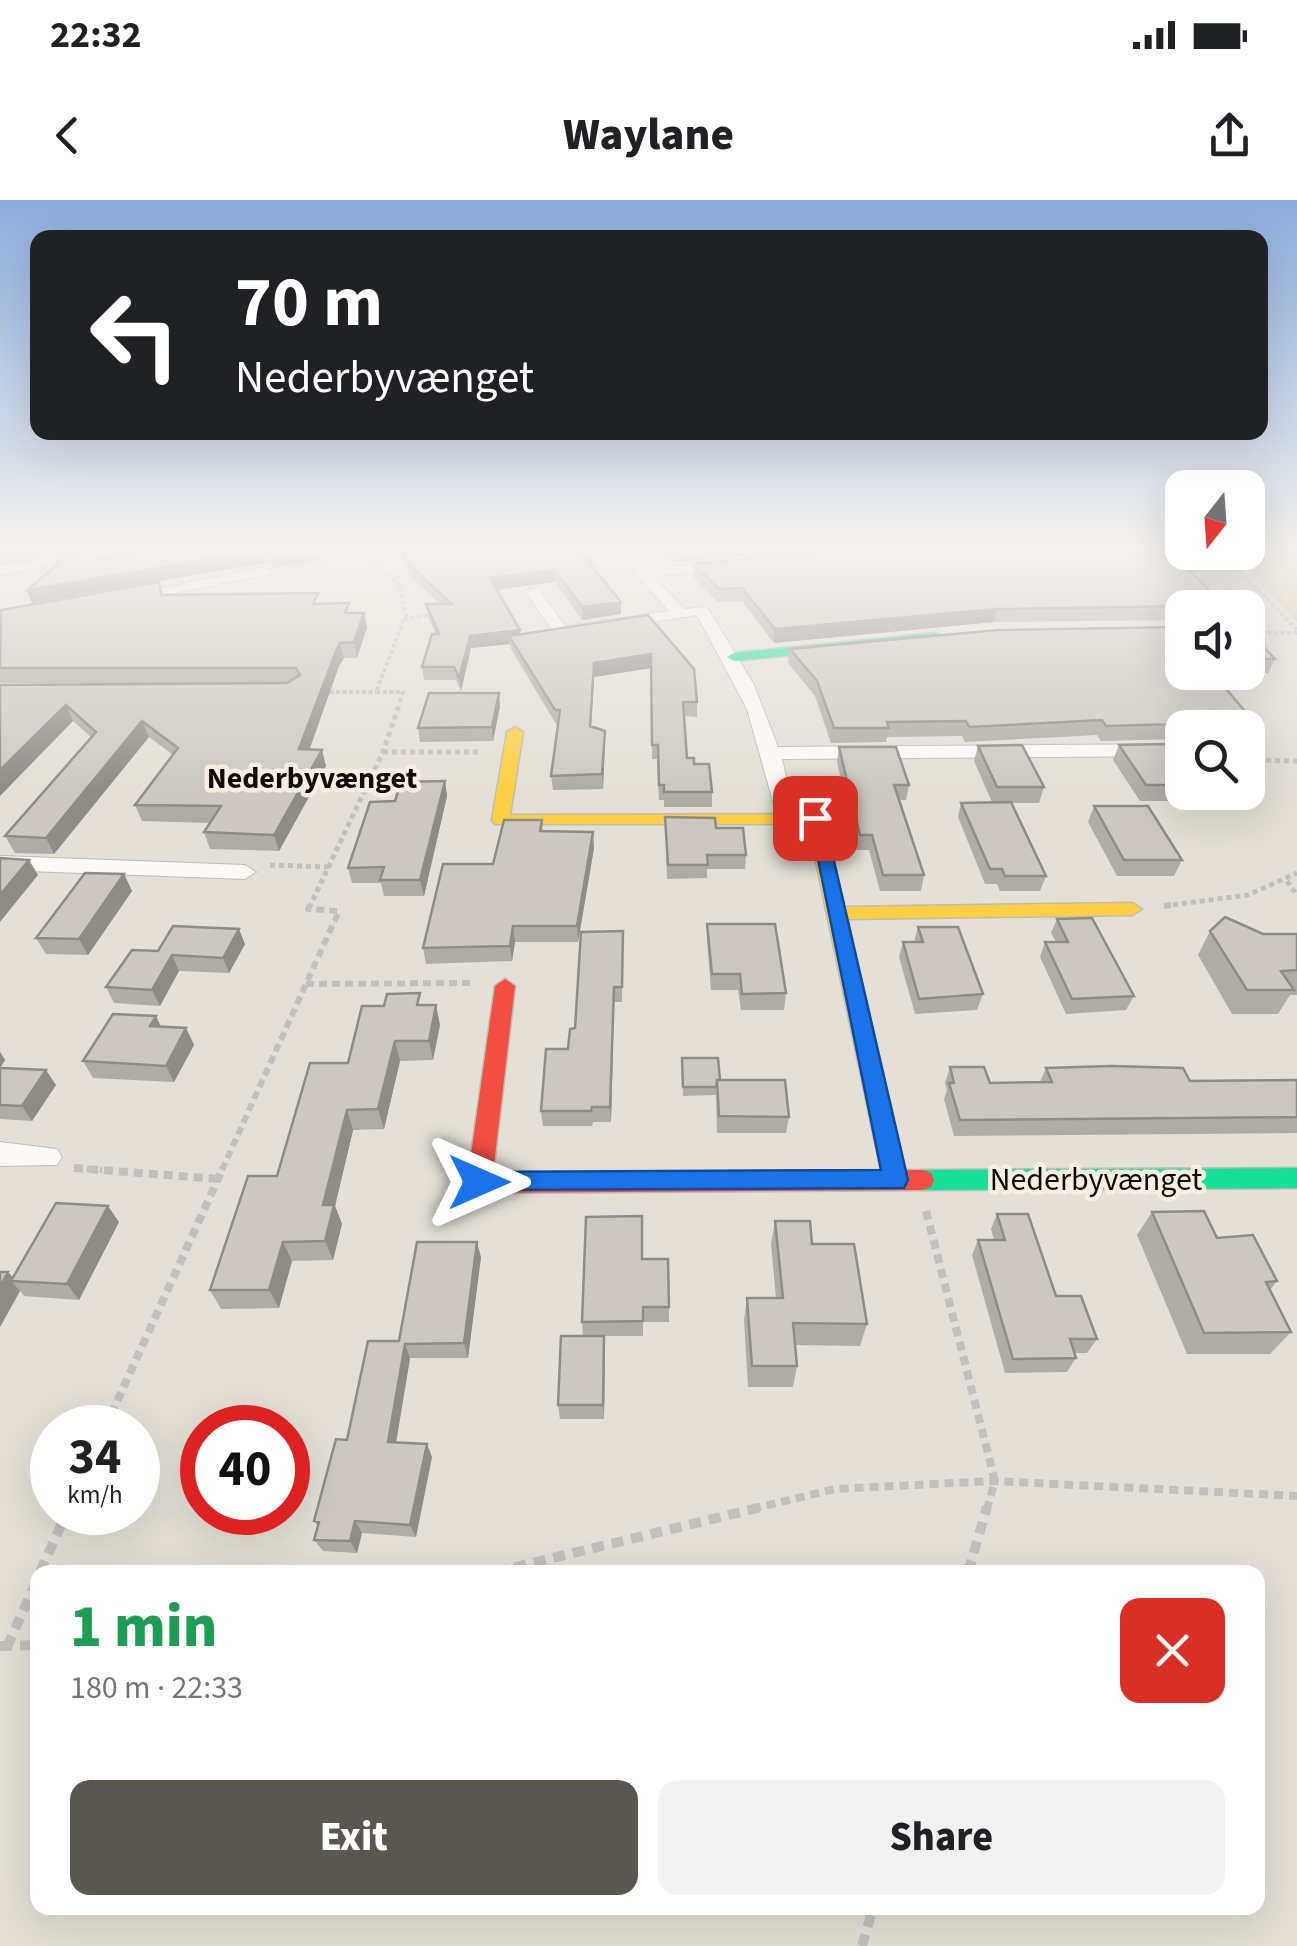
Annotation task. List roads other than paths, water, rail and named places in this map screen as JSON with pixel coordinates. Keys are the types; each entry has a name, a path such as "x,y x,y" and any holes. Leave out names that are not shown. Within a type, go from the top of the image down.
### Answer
{"street":[{"path":"559,627 561,631 586,627"},
{"path":"713,627 754,694 773,753 786,819"},
{"path":"734,657 956,636"},
{"path":"513,742 501,820 815,818 836,913 907,1180"},
{"path":"773,753 1165,750"},
{"path":"0,863 245,872"},
{"path":"836,913 1132,909"},
{"name":"Nederbyvænget","path":"505,986 479,1182 1297,1178"},
{"path":"0,1154 48,1157"}],"district":[{"name":"Nederbyvænget","path":"312,778"}]}
